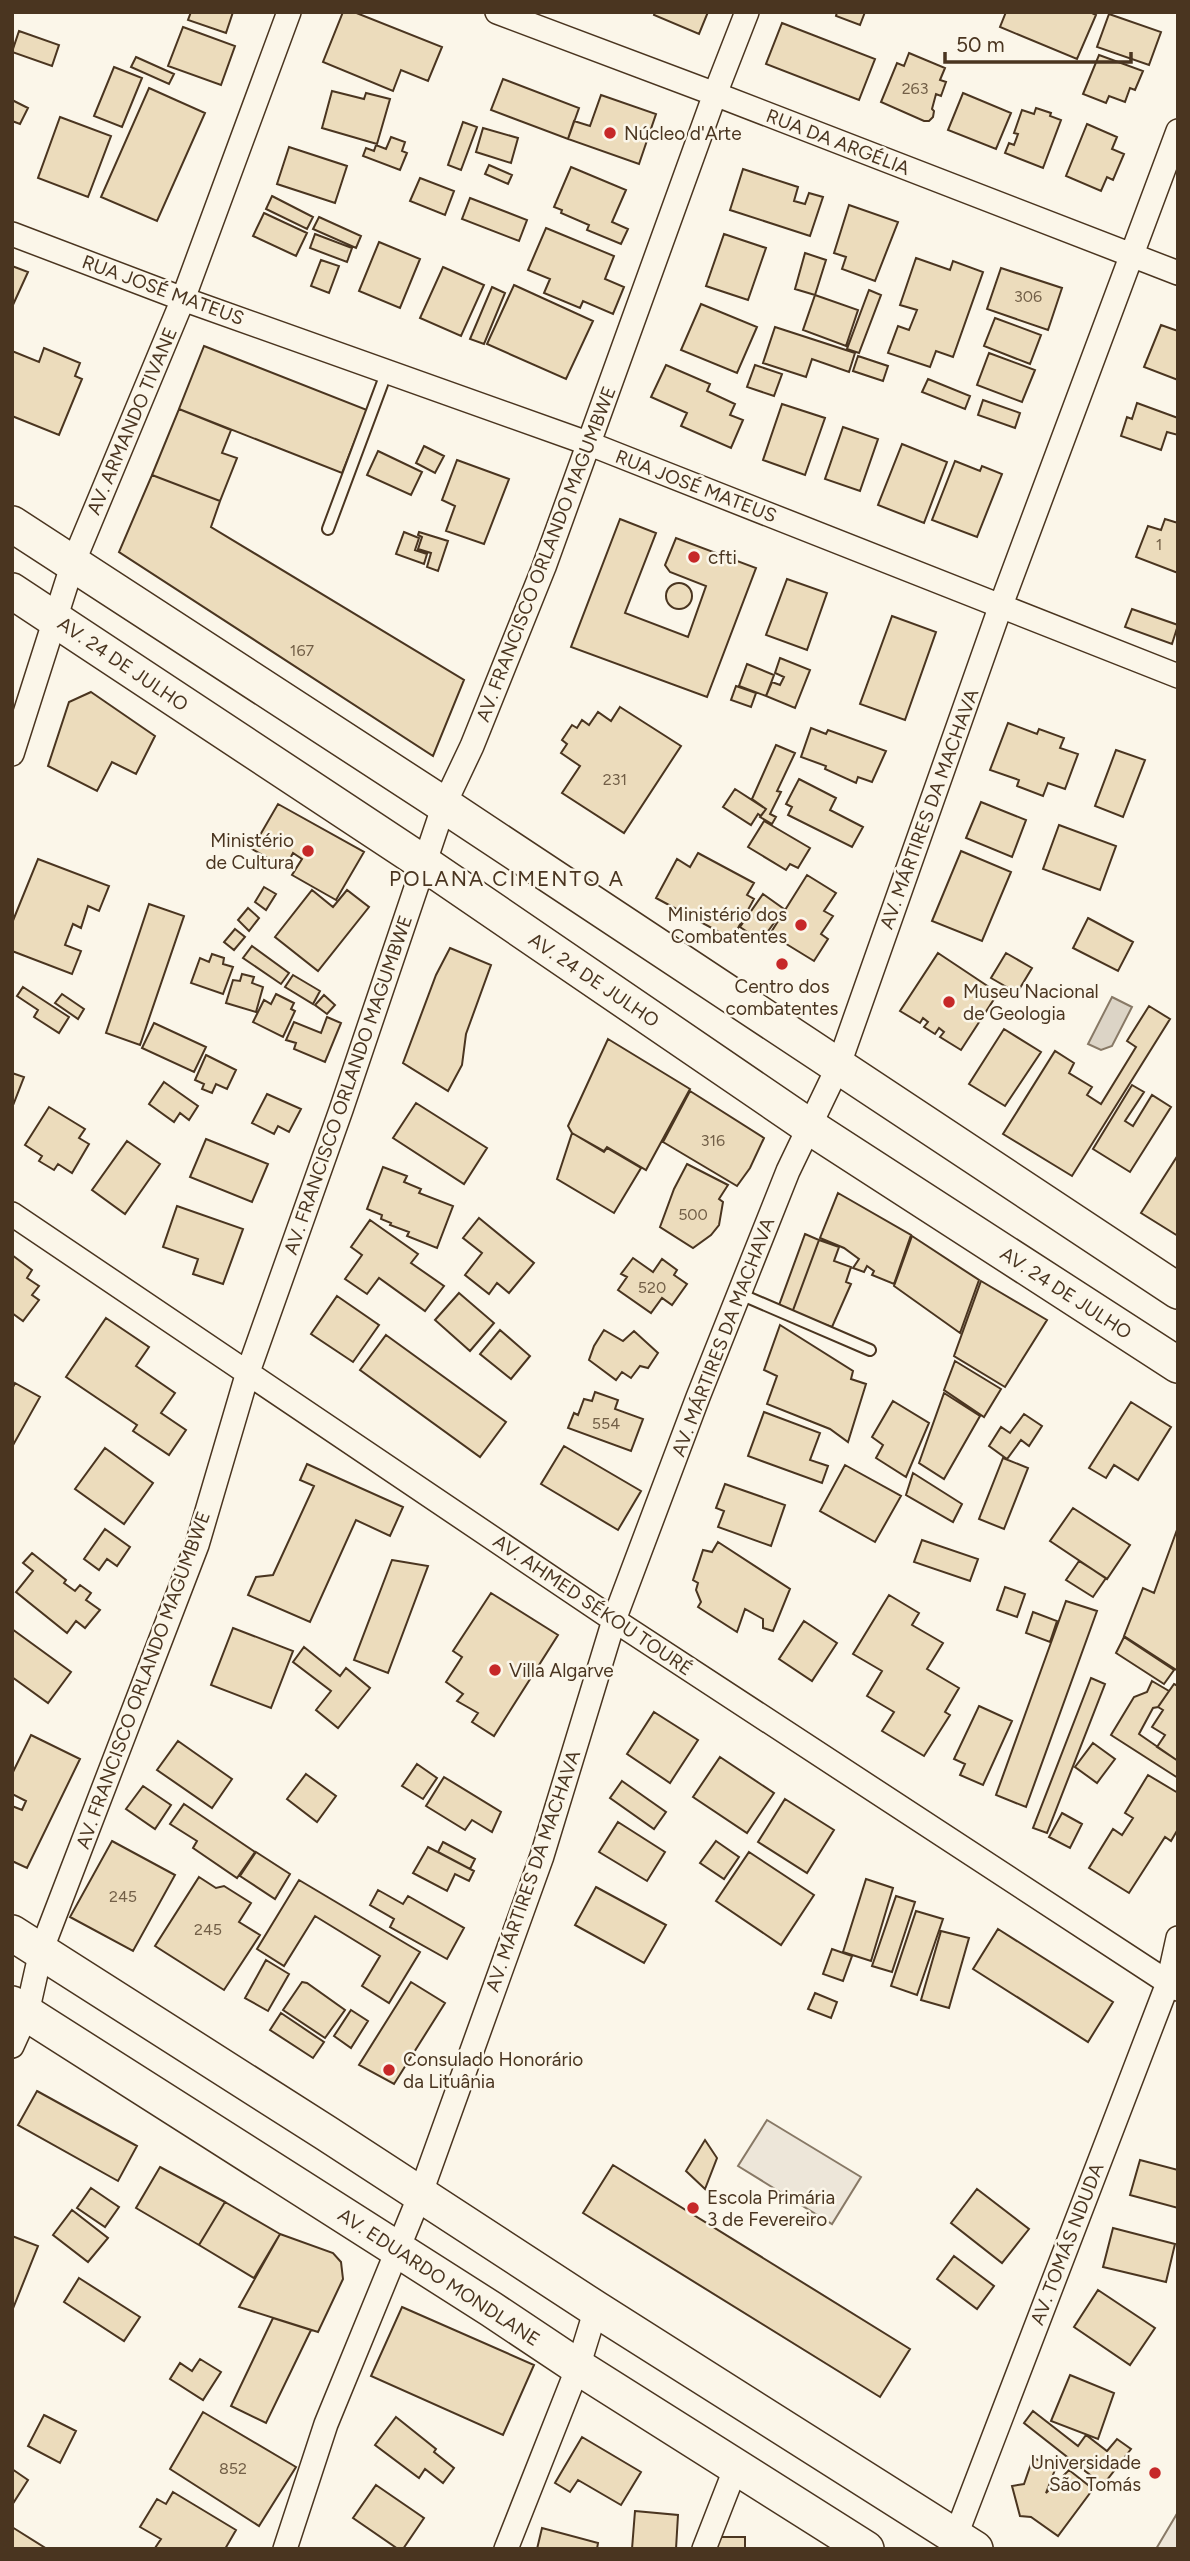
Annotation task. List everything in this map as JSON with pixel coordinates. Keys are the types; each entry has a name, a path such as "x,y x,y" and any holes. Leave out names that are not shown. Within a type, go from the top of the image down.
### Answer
{"main road":[{"path":"12,524 444,804 1178,1291"},
{"name":"AV. 24 DE JULHO","path":"12,591 425,863 810,1127 1178,1365"},
{"path":"27,1942 327,2133 960,2545"},
{"name":"AV. EDUARDO MONDLANE","path":"19,2008 866,2549"}],"street":[{"name":"AV. ARMANDO TIVANE","path":"12,754 73,563 183,299 289,12"},
{"name":"RUA DA ARGÉLIA","path":"497,12 1178,273"},
{"name":"AV. FRANCISCO ORLANDO MAGUMBWE","path":"12,2046 27,1942 197,1545 248,1372 444,804 472,746 590,444 747,12"},
{"name":"AV. MÁRTIRES DA MACHAVA","path":"285,2549 326,2424 420,2195 542,1856 614,1620 788,1171 838,1067 1002,605 1178,131"},
{"name":"RUA JOSÉ MATEUS","path":"12,234 183,299 590,444 1178,676"},
{"name":"AV. AHMED SÉKOU TOURÉ","path":"12,1214 614,1620 1173,1986"},
{"name":"AV. TOMÁS NDUDA","path":"960,2545 1173,1986 1178,1938"},
{"path":"506,2549 578,2367 596,2309"},
{"path":"704,2549 736,2467"}],"lane":[{"path":"328,528 387,371"},
{"path":"740,1294 870,1350"}],"shaded area":[{"path":"1112,997 1132,1007 1112,1046 1101,1050 1088,1044"},
{"path":"767,2120 861,2177 832,2224 738,2166"},
{"path":"1178,2512 1178,2549 1156,2549"}],"building":[{"path":"191,12 233,12 226,33 188,20"},
{"path":"343,12 354,12 442,47 428,81 401,70 393,91 323,62"},
{"path":"655,12 708,12 699,34 654,15"},
{"path":"837,12 865,12 860,25 836,16"},
{"path":"1006,12 1090,12 1096,15 1077,59 1000,27"},
{"path":"1109,14 1161,32 1149,65 1097,47"},
{"path":"782,23 875,59 859,100 766,64"},
{"path":"183,27 235,46 221,85 168,66"},
{"path":"19,31 59,45 52,66 12,52"},
{"path":"909,53 945,68 940,80 946,82 941,96 936,94 933,117 929,121 881,102 897,63 904,66"},
{"path":"1099,55 1143,71 1135,90 1130,88 1125,102 1109,96 1106,103 1083,94"},
{"path":"136,57 174,74 169,84 131,67"},
{"path":"114,67 142,78 122,127 94,116"},
{"path":"503,79 579,108 568,139 491,110"},
{"path":"149,88 205,113 157,221 101,197"},
{"path":"332,91 364,99 366,93 390,99 377,144 322,128"},
{"path":"963,93 1011,113 996,149 948,130"},
{"name":"Núcleo d'Arte","path":"601,95 656,114 639,164 568,139 574,121 590,126"},
{"path":"12,100 28,108 20,124 12,121"},
{"path":"1036,108 1061,120 1043,168 1005,153 1009,143 1014,145 1018,134 1014,133 1022,110 1034,114"},
{"path":"60,117 111,136 88,197 38,178"},
{"path":"463,122 477,127 461,170 448,165"},
{"path":"1087,124 1117,137 1112,149 1124,154 1113,180 1107,177 1101,191 1066,176"},
{"path":"483,128 518,138 511,163 476,152"},
{"path":"391,137 405,142 402,151 407,153 400,170 363,156 366,148 374,151 376,145 386,149"},
{"path":"289,147 347,166 335,203 277,184"},
{"path":"489,165 512,175 508,184 485,174"},
{"path":"571,167 626,190 612,222 628,229 621,244 587,230 589,225 561,213 562,210 554,207"},
{"path":"743,169 798,187 794,201 805,204 809,193 823,197 810,236 730,210"},
{"path":"420,178 454,191 445,215 410,201"},
{"path":"272,196 313,217 307,229 266,209"},
{"path":"470,198 527,220 519,241 462,219"},
{"path":"849,205 898,222 875,281 842,269 846,257 834,253"},
{"path":"264,213 307,233 296,256 253,236"},
{"path":"319,217 361,236 356,248 313,229"},
{"path":"546,228 614,256 605,279 624,287 613,314 583,301 580,308 544,293 550,279 528,270"},
{"path":"315,234 352,248 347,262 310,248"},
{"path":"724,234 766,248 748,300 706,286"},
{"path":"379,242 420,259 400,308 359,291"},
{"path":"805,253 826,260 815,295 795,289"},
{"path":"916,258 950,270 953,261 983,272 953,357 936,351 930,367 888,353 898,326 909,330 917,310 900,305"},
{"path":"321,260 339,266 329,293 311,286"},
{"path":"12,266 28,272 12,307"},
{"path":"443,267 484,285 461,336 420,318"},
{"path":"1001,268 1062,288 1048,330 987,309"},
{"path":"514,285 593,321 566,379 487,344"},
{"path":"492,287 505,293 484,344 470,339"},
{"path":"869,290 881,295 859,353 847,349"},
{"path":"815,295 858,310 846,346 803,330"},
{"path":"701,304 757,327 737,373 681,350"},
{"path":"995,318 1041,335 1030,364 984,346"},
{"path":"1161,325 1178,331 1178,380 1144,367"},
{"path":"775,327 855,353 849,372 812,359 806,377 763,363"},
{"path":"204,346 367,410 342,473 179,409"},
{"path":"44,348 80,363 75,376 82,379 59,435 12,416 12,351 39,362"},
{"path":"989,353 1035,370 1022,402 977,385"},
{"path":"858,356 888,366 883,381 853,371"},
{"path":"666,365 710,384 707,391 735,404 730,415 743,420 731,448 681,426 687,413 651,397"},
{"path":"755,365 782,374 774,396 747,387"},
{"path":"928,379 970,396 965,409 922,392"},
{"path":"983,400 1020,413 1015,428 978,415"},
{"path":"1137,403 1178,418 1178,435 1167,432 1161,450 1121,436 1127,417 1132,419"},
{"path":"782,404 825,418 805,475 763,460"},
{"path":"179,409 231,430 222,453 237,458 220,501 152,475"},
{"path":"843,427 878,439 860,491 825,479"},
{"path":"902,444 947,462 924,523 878,505"},
{"path":"424,446 444,456 435,473 416,463"},
{"path":"378,451 422,472 411,495 367,475"},
{"path":"457,460 509,479 484,544 446,531 455,506 442,500"},
{"path":"955,461 980,471 982,466 1002,474 977,537 932,520"},
{"path":"152,475 220,501 211,527 464,680 433,756 119,552"},
{"path":"620,519 656,533 625,613 688,637 706,586 670,572 665,565 676,538 756,568 707,697 571,647"},
{"path":"1165,519 1178,523 1178,573 1136,557 1148,526 1161,530"},
{"path":"404,532 419,538 415,550 427,554 424,564 396,554"},
{"path":"419,532 448,541 438,571 427,567 431,553 418,549 422,537 418,535"},
{"path":"787,579 827,593 807,650 766,635"},
{"path":"679,583 688,587 692,596 688,605 679,609 670,605 666,596 670,587"},
{"path":"1132,609 1178,625 1172,644 1125,627"},
{"path":"892,616 936,632 905,720 860,704"},
{"path":"780,658 810,670 795,708 766,696 772,682 780,685 784,677 775,673"},
{"path":"747,664 774,675 766,696 739,686"},
{"path":"736,686 756,693 751,707 731,700"},
{"path":"91,692 155,736 136,774 112,762 97,791 48,766 69,702"},
{"path":"620,707 681,746 624,833 562,793 580,766 561,753 567,744 562,740 572,725 577,728 582,720 589,725 598,712 611,721"},
{"path":"1008,723 1037,734 1039,729 1064,738 1060,748 1078,754 1065,789 1048,783 1043,796 1017,786 1019,780 990,770"},
{"path":"811,728 826,734 828,730 886,751 872,782 858,777 856,783 825,769 826,766 801,757"},
{"path":"776,745 795,753 777,791 781,792 770,814 776,817 772,824 760,817 766,809 752,799"},
{"path":"1116,750 1145,760 1123,817 1095,806"},
{"path":"799,779 836,798 830,810 863,827 852,847 788,815 792,807 786,804"},
{"path":"735,789 766,809 761,816 758,814 751,825 723,807"},
{"path":"981,802 1026,820 1012,857 966,838"},
{"name":"Ministério de Cultura","path":"278,804 364,852 336,900 292,875 302,859 293,853 285,868 252,849"},
{"path":"764,821 810,848 798,868 790,864 786,870 748,847"},
{"path":"1059,825 1116,846 1100,890 1043,869"},
{"path":"961,851 1011,872 982,941 932,921"},
{"path":"698,853 754,883 747,895 754,899 732,939 656,898 677,859 690,867"},
{"path":"38,859 109,886 99,911 88,906 81,928 73,924 65,945 81,951 72,974 12,951 12,923"},
{"name":"Ministério dos Combatentes","path":"807,875 836,893 824,911 833,916 821,934 828,939 814,961 770,934"},
{"path":"264,887 276,894 266,910 255,902"},
{"path":"312,890 333,907 347,890 369,907 318,971 275,937"},
{"path":"763,894 784,909 761,941 740,927"},
{"path":"149,904 184,916 140,1045 106,1033"},
{"path":"248,908 259,918 249,931 238,920"},
{"path":"1088,918 1133,942 1118,971 1073,948"},
{"path":"235,929 245,937 234,950 224,942"},
{"path":"252,946 289,973 281,984 243,958"},
{"path":"450,948 491,965 466,1034 462,1065 448,1091 403,1063 436,975"},
{"name":"Museu Nacional de Geologia","path":"938,953 998,993 961,1050 940,1037 944,1032 939,1028 935,1034 924,1027 928,1022 923,1018 920,1023 900,1011"},
{"path":"1006,953 1032,968 1017,993 991,978"},
{"path":"212,954 224,958 223,964 233,967 223,994 191,983 200,958 209,962"},
{"path":"242,974 254,977 252,983 263,987 256,1012 226,1003 233,980 240,981"},
{"path":"293,975 320,991 313,1004 285,987"},
{"path":"23,987 69,1017 59,1033 34,1017 38,1010 17,996"},
{"path":"62,994 84,1009 78,1019 55,1003"},
{"path":"276,994 294,1003 291,1009 295,1011 283,1037 253,1022 264,1000 271,1004"},
{"path":"324,995 335,1005 327,1014 315,1005"},
{"path":"1149,1006 1170,1019 1072,1176 1003,1134 1055,1051 1074,1063 1069,1073 1092,1087 1087,1095 1101,1104 1136,1047 1127,1041"},
{"path":"327,1017 341,1023 325,1062 294,1049 296,1043 286,1040 294,1022 321,1033"},
{"path":"154,1023 206,1047 194,1072 142,1048"},
{"path":"1004,1029 1041,1052 1005,1106 969,1084"},
{"path":"608,1039 690,1089 646,1170 607,1147 604,1151 572,1133 568,1126"},
{"path":"206,1055 236,1070 227,1089 216,1084 212,1093 202,1089 204,1084 195,1080"},
{"path":"12,1073 24,1077 12,1108"},
{"path":"164,1082 198,1106 189,1120 180,1113 174,1122 149,1104"},
{"path":"1132,1085 1144,1092 1125,1121 1133,1126 1152,1095 1171,1107 1130,1172 1093,1149"},
{"path":"690,1091 764,1138 750,1168 737,1186 663,1142"},
{"path":"267,1094 301,1109 289,1132 278,1126 274,1134 252,1123"},
{"path":"416,1103 487,1148 464,1184 393,1138"},
{"path":"49,1107 85,1129 79,1138 89,1144 72,1173 58,1164 54,1170 39,1161 42,1156 25,1145"},
{"path":"572,1133 604,1152 607,1148 641,1168 614,1213 557,1179"},
{"path":"206,1139 268,1164 252,1202 190,1177"},
{"path":"127,1141 160,1164 125,1214 92,1190"},
{"path":"1178,1155 1178,1236 1141,1213"},
{"path":"687,1164 728,1185 719,1199 723,1202 719,1225 711,1235 693,1248 660,1227 674,1189"},
{"path":"383,1167 407,1176 404,1182 421,1189 419,1193 453,1206 437,1248 407,1236 409,1232 390,1225 391,1223 381,1219 382,1215 367,1209"},
{"path":"838,1193 911,1235 894,1284 872,1275 874,1271 867,1266 864,1272 853,1268 859,1259 844,1248 820,1238"},
{"path":"177,1206 243,1229 223,1284 193,1274 198,1259 163,1247"},
{"path":"479,1218 534,1263 509,1293 497,1283 489,1294 465,1275 482,1253 463,1238"},
{"path":"370,1220 418,1254 411,1263 444,1286 425,1311 379,1278 367,1294 345,1279 362,1255 351,1247"},
{"path":"805,1234 819,1240 792,1313 778,1308"},
{"path":"912,1236 979,1280 960,1333 894,1286"},
{"path":"819,1240 839,1247 834,1261 851,1267 846,1282 851,1284 832,1327 792,1313"},
{"path":"12,1255 32,1270 27,1278 39,1286 32,1295 39,1300 23,1321 12,1313"},
{"path":"633,1258 653,1272 662,1259 677,1270 674,1275 687,1284 672,1305 662,1298 651,1313 618,1290 627,1277 621,1274"},
{"path":"981,1281 1047,1320 1005,1387 954,1356"},
{"path":"459,1293 494,1323 470,1351 435,1320"},
{"path":"337,1296 379,1325 353,1362 311,1334"},
{"path":"106,1318 149,1347 136,1366 175,1393 161,1413 186,1430 169,1455 133,1431 137,1425 66,1377"},
{"path":"780,1325 853,1371 851,1379 866,1384 848,1442 830,1429 767,1404 777,1376 764,1370"},
{"path":"500,1330 530,1356 511,1379 480,1354"},
{"path":"604,1330 623,1341 634,1331 658,1353 648,1368 640,1366 631,1378 622,1372 616,1380 589,1360"},
{"path":"386,1335 506,1422 480,1457 360,1370"},
{"path":"955,1361 1001,1389 984,1417 944,1390"},
{"path":"15,1383 40,1397 12,1447 12,1389"},
{"path":"595,1392 618,1400 615,1409 643,1419 631,1451 568,1428 574,1413 578,1415 584,1399 592,1401"},
{"path":"944,1393 980,1416 944,1479 919,1463"},
{"path":"893,1401 929,1423 906,1477 876,1458 883,1445 872,1437"},
{"path":"1131,1402 1171,1427 1138,1480 1114,1465 1106,1478 1089,1468"},
{"path":"764,1412 820,1433 810,1460 828,1466 822,1483 748,1456"},
{"path":"1024,1414 1042,1426 1029,1446 1021,1440 1007,1459 989,1446 1001,1427 1010,1433"},
{"path":"564,1446 641,1491 618,1530 541,1484"},
{"path":"105,1448 153,1483 124,1524 75,1489"},
{"path":"1003,1458 1028,1468 1004,1529 979,1519"},
{"path":"307,1464 403,1507 390,1536 356,1520 310,1622 248,1595 256,1577 273,1575 314,1486 300,1480"},
{"path":"845,1465 901,1496 875,1542 820,1511"},
{"path":"913,1473 962,1504 953,1522 906,1495"},
{"path":"725,1484 785,1505 771,1546 718,1527 724,1511 716,1508"},
{"path":"1073,1508 1130,1545 1107,1579 1050,1541"},
{"path":"1178,1527 1178,1671 1124,1636 1143,1588 1154,1593"},
{"path":"105,1529 130,1547 117,1566 107,1559 99,1570 84,1559"},
{"path":"922,1540 978,1559 970,1581 914,1562"},
{"path":"718,1542 790,1589 773,1631 763,1628 763,1619 745,1609 737,1632 698,1607 701,1602 696,1590 698,1583 693,1580 703,1550 712,1552"},
{"path":"32,1553 66,1580 64,1583 75,1591 80,1585 91,1593 86,1600 100,1610 85,1628 76,1621 67,1633 16,1592 33,1571 23,1563"},
{"path":"392,1560 428,1566 388,1673 354,1660"},
{"path":"1079,1561 1106,1578 1093,1597 1066,1580"},
{"path":"1005,1587 1025,1594 1017,1617 997,1610"},
{"name":"Villa Algarve","path":"491,1593 558,1635 494,1736 472,1722 478,1713 457,1701 463,1694 446,1682 462,1657 453,1651"},
{"path":"889,1595 919,1613 912,1625 943,1643 927,1669 959,1688 945,1712 950,1715 924,1756 882,1731 894,1712 867,1696 882,1671 853,1654"},
{"path":"1066,1601 1097,1611 1026,1807 996,1795"},
{"path":"1033,1612 1057,1621 1050,1642 1026,1633"},
{"path":"804,1621 837,1643 812,1681 779,1659"},
{"path":"233,1628 293,1651 271,1708 211,1685"},
{"path":"12,1629 71,1672 48,1703 12,1677"},
{"path":"1124,1637 1174,1670 1164,1684 1116,1653"},
{"path":"304,1647 340,1676 346,1668 370,1688 338,1728 316,1710 331,1691 293,1662"},
{"path":"1091,1678 1105,1684 1047,1833 1033,1828"},
{"path":"1152,1681 1169,1691 1158,1707 1153,1708 1139,1734 1178,1761 1178,1778 1111,1735 1134,1697 1147,1692"},
{"path":"1174,1684 1178,1686 1178,1761 1157,1747 1165,1735 1152,1727 1163,1710 1158,1707"},
{"path":"979,1706 1012,1721 983,1785 960,1775 965,1764 954,1759"},
{"path":"654,1712 698,1740 670,1783 627,1754"},
{"path":"31,1735 80,1759 27,1868 12,1861 12,1806 22,1810 26,1801 12,1794 12,1774"},
{"path":"178,1741 232,1779 212,1808 157,1770"},
{"path":"1093,1743 1115,1759 1097,1783 1075,1767"},
{"path":"720,1757 774,1793 747,1833 693,1797"},
{"path":"417,1764 437,1778 423,1799 402,1786"},
{"path":"306,1774 336,1796 317,1822 287,1799"},
{"path":"1148,1775 1178,1793 1178,1829 1171,1841 1165,1837 1129,1893 1089,1868 1113,1829 1122,1835 1133,1818 1125,1813"},
{"path":"444,1777 501,1812 492,1832 472,1820 465,1830 426,1806"},
{"path":"622,1781 666,1812 654,1829 610,1798"},
{"path":"143,1786 171,1805 155,1829 126,1809"},
{"path":"785,1799 834,1830 807,1873 758,1842"},
{"path":"184,1804 255,1852 237,1878 193,1848 197,1841 170,1824"},
{"path":"1062,1813 1082,1824 1070,1848 1049,1837"},
{"path":"618,1822 665,1852 647,1881 599,1852"},
{"path":"112,1841 175,1875 133,1951 70,1917"},
{"path":"716,1841 739,1857 724,1879 700,1863"},
{"path":"443,1842 475,1859 470,1869 438,1852"},
{"path":"428,1847 474,1871 469,1881 455,1874 447,1891 413,1873"},
{"path":"256,1852 290,1874 275,1899 240,1876"},
{"path":"749,1852 814,1895 781,1945 716,1901"},
{"path":"199,1877 216,1888 224,1886 251,1903 239,1922 260,1935 224,1990 155,1946"},
{"path":"866,1879 893,1888 871,1961 843,1952"},
{"path":"299,1880 420,1952 389,2003 362,1986 380,1956 315,1916 284,1966 257,1949"},
{"path":"596,1887 666,1925 644,1963 575,1925"},
{"path":"378,1890 403,1904 408,1896 464,1928 447,1959 390,1927 394,1919 370,1905"},
{"path":"896,1896 915,1902 892,1972 872,1966"},
{"path":"916,1911 943,1919 917,1995 891,1986"},
{"path":"998,1929 1113,2002 1088,2042 973,1969"},
{"path":"941,1931 969,1938 949,2008 921,2000"},
{"path":"832,1949 852,1956 843,1981 823,1974"},
{"path":"266,1960 289,1974 268,2011 245,1998"},
{"path":"302,1982 345,2010 325,2038 283,2010"},
{"path":"411,1982 445,2003 394,2084 359,2065"},
{"path":"815,1993 837,2002 831,2018 808,2009"},
{"path":"351,2010 368,2021 351,2048 334,2036"},
{"path":"281,2013 324,2042 313,2058 270,2030"},
{"path":"37,2091 137,2146 118,2181 18,2125"},
{"path":"705,2140 717,2158 705,2189 686,2171"},
{"path":"1140,2160 1178,2170 1178,2208 1130,2195"},
{"path":"613,2165 910,2349 880,2397 583,2213"},
{"path":"160,2167 225,2202 199,2245 136,2208"},
{"path":"91,2188 119,2207 105,2227 77,2208"},
{"path":"977,2189 1029,2229 1002,2263 951,2223"},
{"path":"225,2202 280,2234 254,2278 199,2245"},
{"path":"72,2210 108,2238 88,2262 53,2235"},
{"path":"1113,2228 1175,2244 1166,2282 1103,2267"},
{"path":"280,2234 333,2253 341,2262 343,2279 318,2332 239,2307"},
{"path":"12,2236 38,2246 12,2311"},
{"path":"954,2256 994,2286 977,2309 937,2279"},
{"path":"79,2278 140,2317 124,2341 64,2302"},
{"path":"1098,2290 1155,2328 1130,2365 1074,2327"},
{"path":"402,2307 534,2365 503,2435 371,2376"},
{"path":"273,2318 311,2330 266,2423 231,2406"},
{"path":"200,2359 221,2372 203,2400 170,2379 180,2363 192,2371"},
{"path":"1070,2375 1114,2393 1098,2439 1051,2421"},
{"path":"1033,2411 1078,2446 1086,2435 1107,2451 1117,2439 1131,2449 1103,2485 1024,2423"},
{"path":"203,2412 296,2467 259,2526 170,2469"},
{"path":"44,2415 76,2431 60,2463 28,2446"},
{"path":"396,2417 436,2449 434,2452 454,2468 443,2483 425,2469 419,2478 375,2445"},
{"path":"582,2437 641,2472 621,2505 578,2480 570,2492 555,2483"},
{"path":"1033,2458 1056,2467 1046,2493 1069,2470 1093,2489 1058,2536 1031,2517 1020,2516 1012,2486 1024,2484"},
{"path":"12,2469 28,2480 12,2505"},
{"path":"376,2485 424,2518 403,2549 398,2549 353,2518"},
{"path":"173,2492 236,2530 225,2549 155,2548 161,2539 140,2527 157,2499 166,2504"},
{"path":"635,2511 678,2515 676,2549 632,2549"},
{"path":"12,2527 47,2549 12,2549"},
{"path":"542,2528 598,2543 597,2549 537,2549"},
{"path":"713,2537 745,2537 745,2549 714,2549"}],"place":[{"name":"Núcleo d'Arte","path":"610,133"},
{"name":"cfti","path":"694,557"},
{"name":"Ministério de Cultura","path":"308,851"},
{"name":"Ministério dos Combatentes","path":"801,925"},
{"name":"Centro dos combatentes","path":"782,964"},
{"name":"Museu Nacional de Geologia","path":"949,1002"},
{"name":"Villa Algarve","path":"495,1670"},
{"name":"Consulado Honorário da Lituânia","path":"389,2070"},
{"name":"Escola Primária 3 de Fevereiro","path":"693,2208"},
{"name":"Universidade São Tomás","path":"1155,2473"}],"district":[{"name":"POLANA CIMENTO A","path":"507,878"}]}
